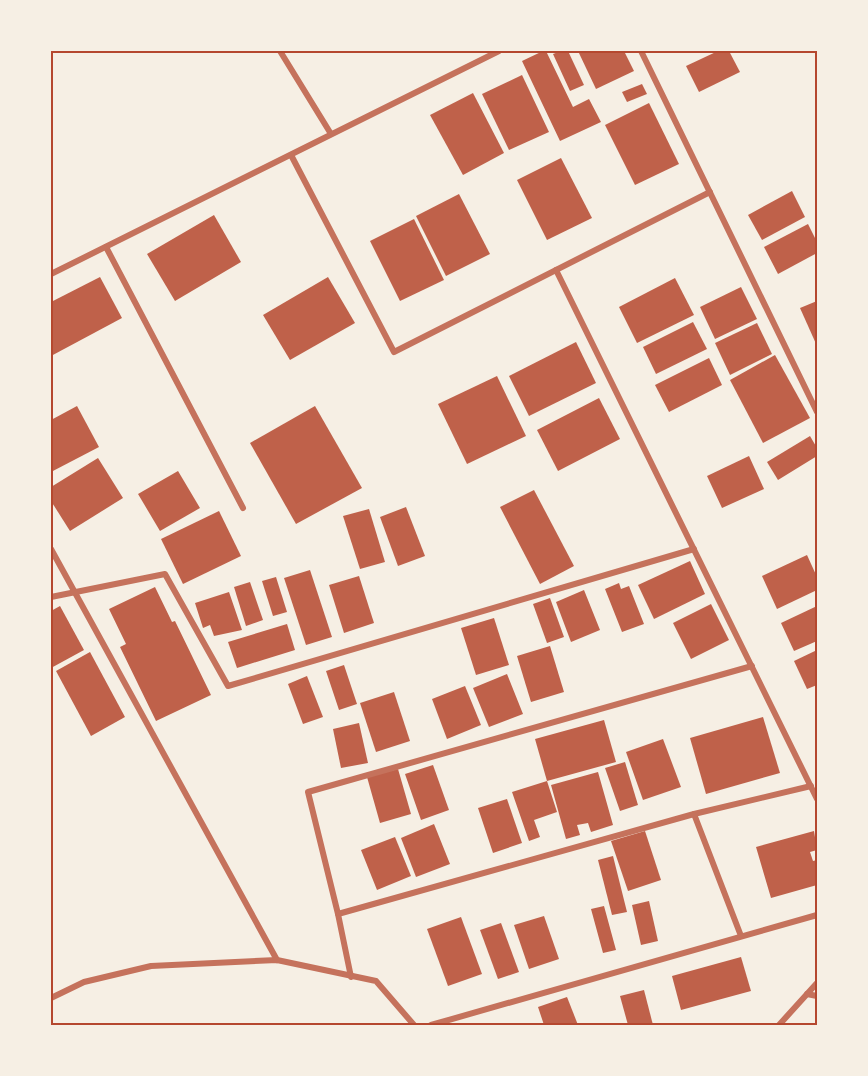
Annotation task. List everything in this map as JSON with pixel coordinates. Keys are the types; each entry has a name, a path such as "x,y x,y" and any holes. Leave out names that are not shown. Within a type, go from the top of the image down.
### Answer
{"street":[{"path":"280,51 331,134"},
{"path":"51,274 499,51"},
{"path":"641,51 817,411"},
{"path":"291,154 394,352 710,192"},
{"path":"106,247 243,508"},
{"path":"556,270 817,799"},
{"path":"51,549 277,960"},
{"path":"51,597 165,574 228,686 694,549"},
{"path":"351,976 308,792 752,666"},
{"path":"338,914 694,814 811,786"},
{"path":"694,814 741,936"},
{"path":"431,1025 817,915"},
{"path":"51,998 84,982 151,966 277,960 375,981 414,1025"},
{"path":"779,1025 817,983"},
{"path":"807,994 817,996"}],"building":[{"path":"546,51 573,107 589,99 601,122 560,141 522,61"},
{"path":"568,51 584,85 570,91 553,54"},
{"path":"578,51 624,51 634,71 596,89"},
{"path":"718,51 729,51 740,72 699,92 686,66"},
{"path":"522,75 549,132 509,150 482,94"},
{"path":"642,84 647,94 627,102 622,92"},
{"path":"473,93 504,153 463,175 430,115"},
{"path":"649,103 679,164 635,185 605,125"},
{"path":"561,158 592,218 547,240 517,180"},
{"path":"792,191 805,217 762,240 748,215"},
{"path":"459,194 490,254 446,276 416,216"},
{"path":"214,215 241,262 175,301 147,254"},
{"path":"414,219 444,280 400,301 370,241"},
{"path":"808,224 817,242 817,253 778,274 764,247"},
{"path":"100,277 122,318 51,356 51,302"},
{"path":"328,277 355,323 290,360 263,315"},
{"path":"675,278 694,315 637,343 619,307"},
{"path":"741,287 757,319 715,339 700,307"},
{"path":"817,301 817,346 800,308"},
{"path":"693,322 707,349 656,374 643,347"},
{"path":"757,323 772,354 730,375 715,343"},
{"path":"576,342 596,383 529,416 509,376"},
{"path":"775,355 810,418 763,443 730,380"},
{"path":"709,358 722,385 669,412 655,385"},
{"path":"497,376 526,436 467,464 438,404"},
{"path":"599,398 620,439 558,471 537,430"},
{"path":"77,406 99,447 51,472 51,420"},
{"path":"315,406 362,488 296,524 250,443"},
{"path":"810,436 817,448 817,456 778,480 767,462"},
{"path":"749,456 764,489 722,508 707,476"},
{"path":"98,458 123,498 70,531 51,501 51,487"},
{"path":"178,471 200,508 160,531 138,494"},
{"path":"534,490 574,566 540,584 500,507"},
{"path":"406,507 425,556 398,566 380,517"},
{"path":"369,509 385,562 360,569 343,516"},
{"path":"219,511 241,556 183,584 161,539"},
{"path":"807,555 817,577 817,590 777,609 762,576"},
{"path":"690,561 705,594 654,619 638,585"},
{"path":"310,570 332,637 306,645 284,578"},
{"path":"359,576 374,623 344,633 329,585"},
{"path":"276,577 287,612 273,616 262,581"},
{"path":"250,582 263,620 246,626 234,587"},
{"path":"619,583 621,589 629,586 644,624 622,632 605,589"},
{"path":"155,587 172,622 175,621 211,695 156,721 120,647 126,644 109,609"},
{"path":"584,590 600,630 571,642 556,602"},
{"path":"229,592 242,630 214,636 210,625 203,628 195,603"},
{"path":"550,598 564,637 547,643 533,604"},
{"path":"711,604 729,640 691,659 673,623"},
{"path":"60,606 84,650 51,668 51,611"},
{"path":"817,606 817,641 794,651 781,623"},
{"path":"494,618 509,665 476,675 461,628"},
{"path":"287,624 295,650 237,668 228,642"},
{"path":"550,646 564,692 531,702 517,656"},
{"path":"817,650 817,685 807,689 794,661"},
{"path":"90,652 125,717 91,736 56,671"},
{"path":"344,665 357,704 339,710 326,671"},
{"path":"507,674 523,714 489,727 473,688"},
{"path":"307,676 323,717 303,724 288,684"},
{"path":"465,686 481,725 447,739 432,699"},
{"path":"394,692 410,741 376,752 360,703"},
{"path":"763,717 780,773 706,794 690,738"},
{"path":"604,720 616,762 547,781 535,739"},
{"path":"359,723 368,763 341,768 333,729"},
{"path":"663,739 681,787 643,800 626,752"},
{"path":"625,762 638,805 620,811 605,768"},
{"path":"433,765 449,810 421,820 405,774"},
{"path":"398,769 411,814 380,823 367,777"},
{"path":"598,772 613,825 591,832 588,823 577,825 580,835 566,839 551,785"},
{"path":"547,781 557,812 534,820 540,837 529,841 512,792"},
{"path":"507,799 522,843 493,853 478,808"},
{"path":"434,824 450,864 416,877 401,838"},
{"path":"645,831 661,880 628,891 611,841"},
{"path":"814,831 817,850 810,852 813,861 817,860 817,885 771,898 756,847"},
{"path":"395,837 411,876 377,890 361,850"},
{"path":"613,856 627,912 612,915 598,860"},
{"path":"649,901 658,941 641,945 632,905"},
{"path":"604,906 616,950 603,953 591,909"},
{"path":"544,916 559,959 529,969 514,925"},
{"path":"461,917 482,974 448,986 427,929"},
{"path":"501,923 519,972 498,979 480,930"},
{"path":"741,957 751,991 681,1010 672,976"},
{"path":"644,990 653,1025 628,1025 620,996"},
{"path":"567,997 578,1025 544,1025 538,1007"}]}
